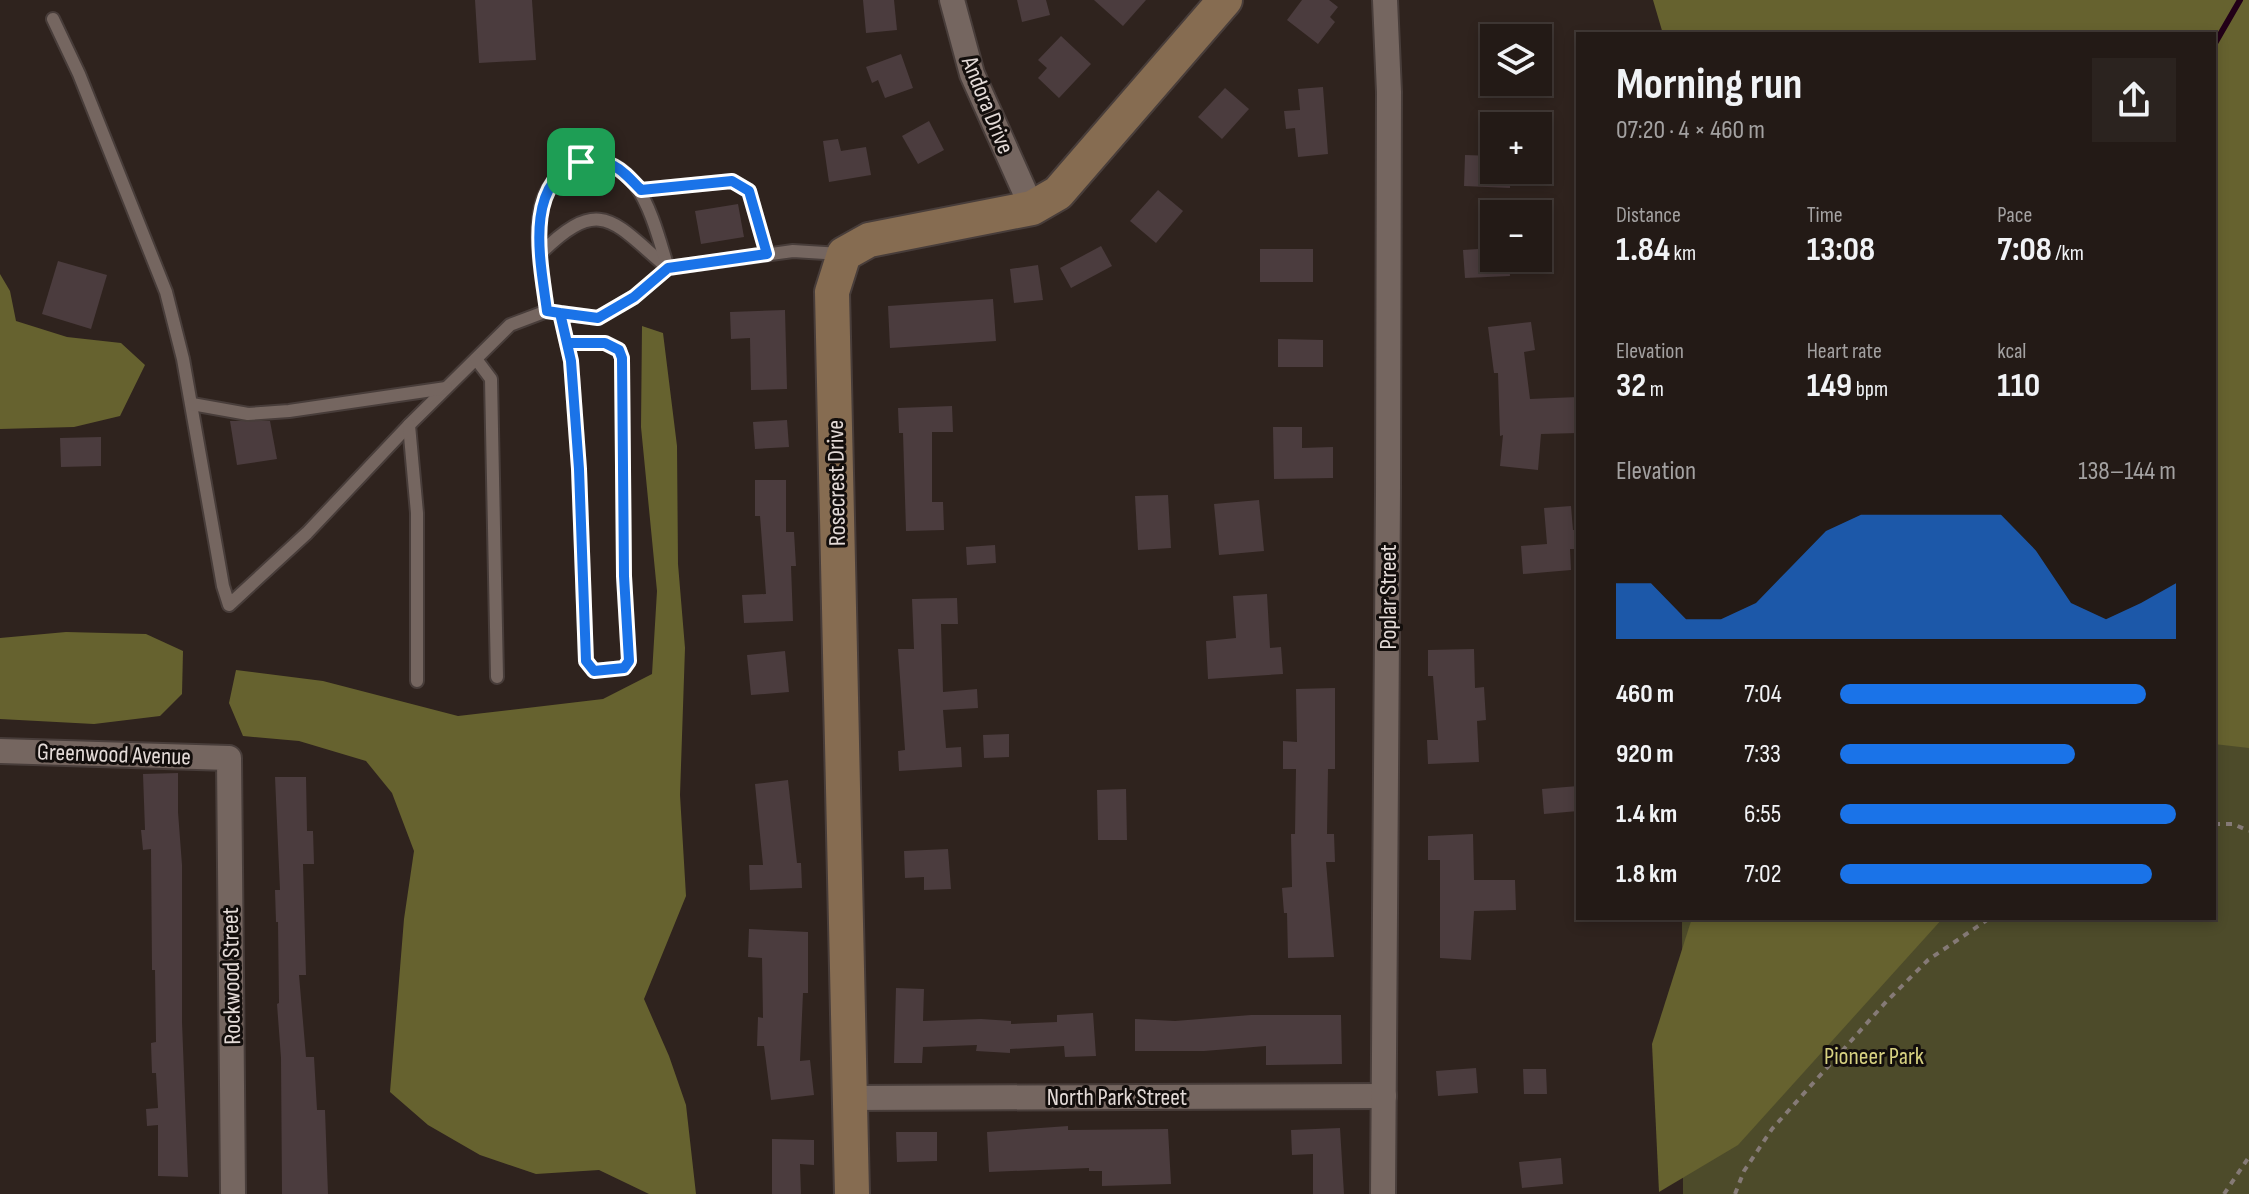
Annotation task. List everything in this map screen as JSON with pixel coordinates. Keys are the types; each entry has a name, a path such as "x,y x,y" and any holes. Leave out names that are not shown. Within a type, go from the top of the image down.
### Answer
{"street":[{"name":"Andora Drive","path":"952,0 972,74 1032,208"},
{"path":"844,254 869,240 1032,208 1058,193 1225,0"},
{"name":"Poplar Street","path":"1383,1194 1388,841 1389,107 1385,0"},
{"name":"Rosecrest Drive","path":"844,254 832,292 852,1194"},
{"name":"Greenwood Avenue","path":"0,751 229,758"},
{"name":"Rockwood Street","path":"229,758 233,1194"},
{"name":"North Park Street","path":"849,1098 1384,1096"}],"lane":[{"path":"53,19 79,74 166,292 183,359 223,586 229,605 307,533 409,425 510,325 553,312 598,318 634,297 668,268 793,251 844,254"},
{"path":"567,343 605,343 619,350 622,358 624,576 629,661 624,668 594,671 586,661 579,469 571,361 567,343 553,312 540,254 541,206 552,183 567,167 581,162 602,160 623,171 641,190 668,268"},
{"path":"641,190 732,181 749,191 767,254"},
{"path":"540,254 559,234 575,224 597,218 611,220 668,268"},
{"path":"476,359 491,379 497,677"},
{"path":"192,404 248,414 446,388"},
{"path":"409,425 417,513 417,681"}],"path":[{"path":"2216,824 2233,824 2249,831"},
{"path":"1735,1194 1744,1171 1772,1129 1885,1003 1928,960 1987,920"},
{"path":"2224,1194 2249,1157"}],"green space":[{"name":"Pioneer Park","path":"2249,0 2249,1194 1683,1194 1682,920 2216,920 2216,32"}],"shaded area":[{"path":"1653,0 2249,0 2249,748 2216,744 2216,32 1662,32"},
{"path":"0,274 10,291 16,321 67,337 121,343 145,365 120,416 74,427 0,429"},
{"path":"642,326 663,333 677,446 678,564 685,648 680,795 686,896 644,999 686,1105 696,1194 649,1194 599,1170 536,1174 480,1155 428,1125 390,1092 404,919 414,851 392,793 366,761 299,741 243,736 229,703 236,670 323,681 458,716 603,699 652,674 657,591 641,427"},
{"path":"66,632 146,634 183,651 182,694 160,716 94,724 0,719 0,638"},
{"path":"1691,920 1941,920 1738,1145 1659,1192 1652,1044"}],"building":[{"path":"475,0 532,0 536,60 479,63"},
{"path":"863,0 894,0 897,30 866,33"},
{"path":"1017,0 1046,0 1050,15 1022,22"},
{"path":"1094,0 1146,0 1123,26"},
{"path":"1302,0 1329,0 1338,7 1330,17 1335,22 1318,44 1287,20"},
{"path":"1061,36 1091,64 1059,98 1038,78 1047,68 1038,60"},
{"path":"901,54 913,88 885,98 878,80 872,83 866,67"},
{"path":"1323,87 1328,154 1298,157 1295,128 1286,129 1284,111 1300,110 1298,89"},
{"path":"1225,88 1249,109 1222,139 1198,117"},
{"path":"929,121 944,150 918,164 902,136"},
{"path":"838,139 841,151 866,147 871,175 829,182 823,141"},
{"path":"1465,155 1480,156 1480,184 1510,184 1510,188 1464,186"},
{"path":"1158,190 1183,211 1156,243 1130,221"},
{"path":"738,204 744,237 701,244 695,211"},
{"path":"1101,246 1112,266 1071,288 1060,268"},
{"path":"1260,249 1313,249 1313,282 1260,282"},
{"path":"1480,249 1480,272 1510,272 1510,276 1465,278 1463,250"},
{"path":"58,261 107,275 91,329 42,314"},
{"path":"1038,265 1043,300 1014,303 1010,269"},
{"path":"993,299 996,341 890,348 888,306"},
{"path":"785,310 787,389 751,390 750,338 731,339 730,312"},
{"path":"1531,322 1535,350 1524,352 1530,399 1576,397 1576,433 1541,434 1538,470 1500,466 1503,435 1500,436 1498,373 1494,373 1488,327"},
{"path":"1278,339 1323,340 1323,367 1278,367"},
{"path":"952,406 953,432 932,432 932,502 943,502 944,530 906,531 903,433 899,433 898,408"},
{"path":"787,420 789,447 755,449 753,422"},
{"path":"230,421 270,421 277,459 237,465"},
{"path":"1273,427 1302,427 1302,448 1333,447 1333,478 1274,479"},
{"path":"101,437 101,466 61,467 60,438"},
{"path":"755,480 786,480 786,532 794,532 796,566 791,566 793,621 744,623 742,595 766,594 760,516 755,516"},
{"path":"1168,495 1171,548 1138,550 1135,496"},
{"path":"1259,500 1264,551 1219,555 1214,504"},
{"path":"1571,506 1576,549 1570,549 1571,570 1523,574 1521,546 1547,544 1544,508"},
{"path":"995,545 996,563 967,565 966,547"},
{"path":"1267,594 1270,648 1281,647 1283,674 1208,679 1206,641 1236,638 1233,596"},
{"path":"957,598 958,624 941,624 943,692 977,689 978,708 943,710 946,748 961,747 962,767 899,771 898,751 905,750 898,649 914,649 912,599"},
{"path":"1474,649 1475,688 1484,687 1486,720 1477,721 1479,762 1428,764 1427,740 1438,740 1433,676 1428,676 1428,650"},
{"path":"785,651 789,692 751,695 747,655"},
{"path":"1335,688 1335,769 1328,769 1327,834 1334,834 1335,862 1326,862 1334,957 1288,958 1287,913 1284,913 1282,888 1292,887 1291,834 1295,834 1296,769 1283,769 1283,741 1297,742 1296,689"},
{"path":"1009,734 1009,757 984,758 983,735"},
{"path":"178,773 188,1177 158,1176 158,1125 147,1126 146,1109 158,1108 151,1043 156,1042 151,849 143,850 143,774"},
{"path":"275,777 306,777 307,831 313,831 314,864 303,864 306,975 299,975 306,1057 314,1057 317,1110 325,1110 328,1194 282,1194 275,890 280,890"},
{"path":"788,780 802,888 750,890 749,865 763,865 755,784"},
{"path":"1576,786 1576,811 1544,814 1542,789"},
{"path":"1126,789 1127,840 1098,840 1097,790"},
{"path":"1473,834 1474,880 1515,880 1516,910 1474,911 1471,960 1440,958 1440,860 1428,860 1428,836"},
{"path":"948,849 951,889 924,890 924,877 905,878 904,851"},
{"path":"749,929 808,932 808,993 803,993 800,1061 810,1060 814,1095 771,1100 764,1046 757,1046 758,1017 763,1018 762,958 748,957"},
{"path":"896,988 924,989 923,1021 981,1019 1011,1021 1011,1024 1057,1022 1057,1015 1093,1013 1096,1056 1065,1057 1064,1046 1010,1049 1010,1053 976,1051 977,1045 923,1047 922,1063 894,1063"},
{"path":"1251,1015 1341,1015 1342,1064 1266,1065 1266,1046 1204,1051 1135,1051 1135,1019 1175,1021"},
{"path":"1476,1068 1478,1093 1438,1096 1436,1071"},
{"path":"1523,1069 1546,1069 1547,1094 1524,1094"},
{"path":"1068,1126 1068,1130 1168,1129 1171,1184 1102,1186 1102,1171 1089,1171 1089,1168 989,1172 987,1132"},
{"path":"1340,1128 1344,1194 1313,1194 1313,1154 1292,1155 1291,1130"},
{"path":"896,1132 937,1132 937,1161 897,1162"},
{"path":"772,1139 814,1140 814,1165 800,1164 801,1194 772,1194"},
{"path":"1561,1158 1563,1184 1522,1188 1519,1162"}],"waterway":[{"path":"2216,42 2240,0"}],"route":[{"path":"581,162 567,167 552,183 541,206 540,254 547,311 560,313 571,361 579,469 584,643 586,661 594,671 624,668 629,661 624,576 622,358 619,350 605,343 567,343 560,313 598,318 634,297 668,268 767,254 749,191 732,181 641,190 623,171 602,160 581,162"}]}
